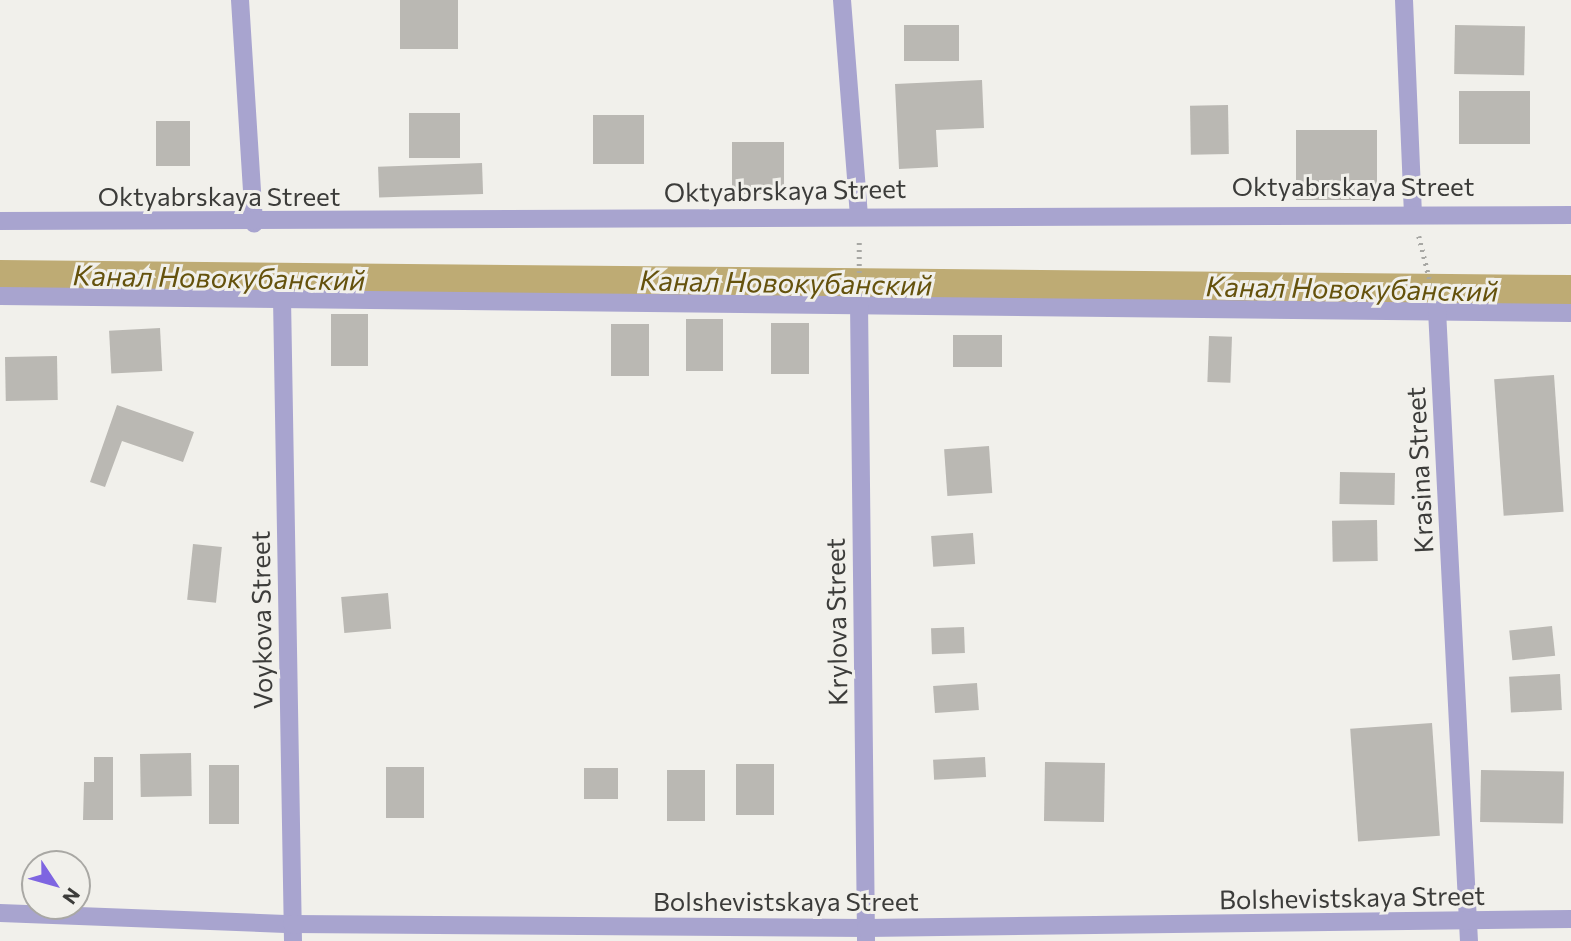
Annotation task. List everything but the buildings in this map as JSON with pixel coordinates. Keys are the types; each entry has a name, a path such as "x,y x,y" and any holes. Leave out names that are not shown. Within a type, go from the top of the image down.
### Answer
{"street":[{"path":"240,0 254,224"},
{"path":"842,0 859,214"},
{"path":"1404,0 1413,211"},
{"name":"Oktyabrskaya Street","path":"0,221 254,224 859,214 1413,211 1571,215"},
{"path":"0,296 859,302 1571,313"},
{"name":"Voykova Street","path":"282,298 292,933"},
{"name":"Krylova Street","path":"859,302 866,935"},
{"name":"Krasina Street","path":"1437,310 1469,932"},
{"name":"Bolshevistskaya Street","path":"0,913 292,933 866,935 1469,932 1571,919"}],"path":[{"path":"1413,211 1437,310"},
{"path":"859,214 859,302"}],"waterway":[{"name":"Канал Новокубанский","path":"0,275 1571,290"}]}
